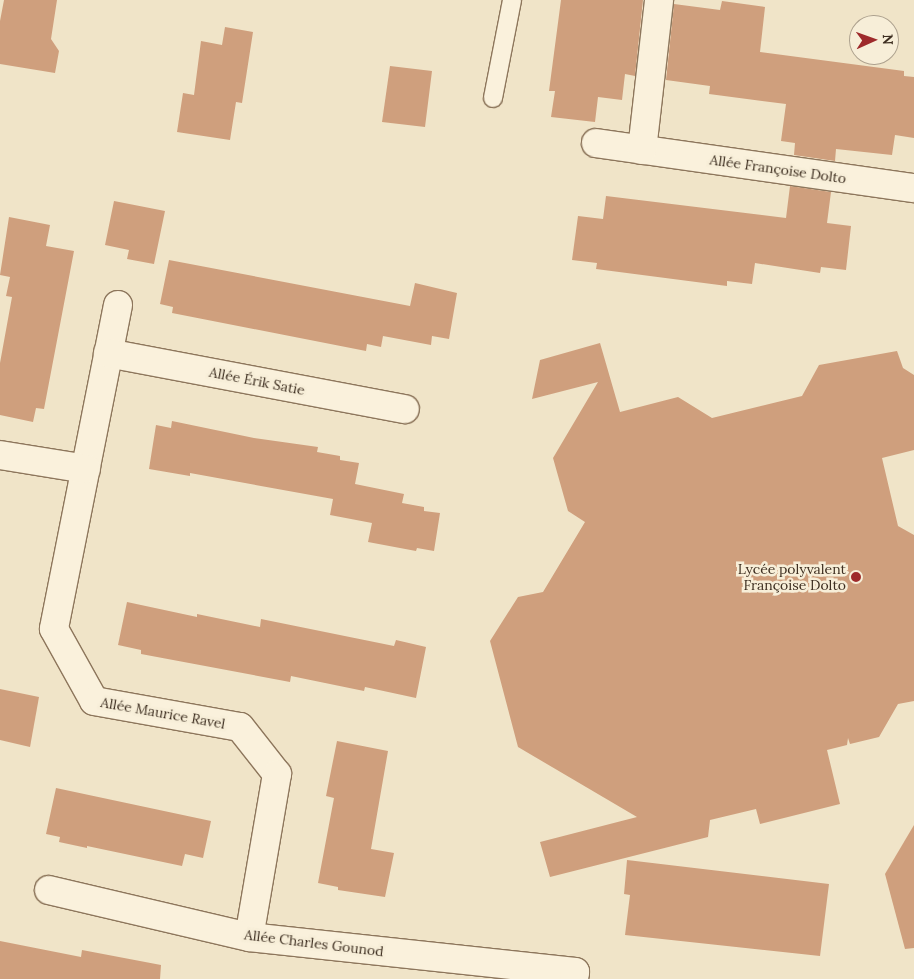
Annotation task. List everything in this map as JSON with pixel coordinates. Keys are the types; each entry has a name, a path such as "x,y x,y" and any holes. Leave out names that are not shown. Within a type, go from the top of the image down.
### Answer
{"street":[{"path":"642,150 659,0"},
{"name":"Allée Françoise Dolto","path":"596,143 914,188"},
{"name":"Allée Maurice Ravel","path":"118,304 54,629 94,701 240,727 277,774 249,937"},
{"name":"Allée Érik Satie","path":"108,353 405,409"},
{"path":"0,455 86,469"},
{"name":"Allée Charles Gounod","path":"49,890 249,937 575,972 574,979"}],"lane":[{"path":"493,98 512,0"}],"building":[{"path":"4,0 57,0 51,39 59,51 55,73 0,64 0,21"},
{"path":"561,0 643,0 635,76 625,74 622,100 598,97 595,122 551,117 555,91 549,91"},
{"path":"722,1 765,7 760,52 904,71 904,76 914,77 914,138 895,135 892,155 836,149 835,161 794,155 795,143 781,141 786,104 709,94 710,86 666,80 674,4 720,10"},
{"path":"225,27 253,32 242,103 236,102 230,140 177,132 183,93 194,95 201,41 222,45"},
{"path":"390,66 432,71 425,127 382,122"},
{"path":"790,186 831,192 827,223 851,226 846,270 821,267 820,273 755,263 752,284 727,281 727,286 596,269 597,263 572,260 578,216 603,219 606,196 786,218"},
{"path":"114,201 165,211 154,264 127,259 129,250 105,245"},
{"path":"9,217 50,225 46,246 74,251 44,409 36,408 33,422 0,415 0,363 12,297 6,296 10,277 0,275"},
{"path":"169,260 410,306 415,283 457,293 449,339 432,336 431,345 383,336 381,347 367,344 366,351 172,313 173,307 160,304"},
{"path":"600,343 620,412 678,397 712,418 802,396 819,365 897,351 903,368 914,375 914,450 882,458 898,526 914,535 914,701 898,704 879,737 850,744 848,738 847,745 827,750 840,804 760,824 756,809 710,820 708,837 550,877 540,842 637,817 518,747 490,641 518,597 543,592 585,522 568,511 553,458 598,382 532,399 540,360"},
{"path":"172,421 254,438 318,447 317,452 340,456 340,460 359,463 355,484 404,494 402,503 424,507 424,511 440,513 434,551 417,548 416,551 368,542 372,523 330,515 333,499 190,473 190,476 149,469 156,425 171,428"},
{"path":"127,602 197,617 197,614 260,627 261,619 394,646 396,640 426,647 416,698 365,687 364,691 291,676 290,682 141,654 141,650 118,645"},
{"path":"0,689 39,697 30,747 0,740"},
{"path":"337,741 388,751 371,849 394,853 385,897 338,890 338,887 318,883 334,798 326,796"},
{"path":"56,788 211,821 203,858 185,854 182,866 59,842 60,837 46,834"},
{"path":"914,825 914,948 905,949 885,874"},
{"path":"627,860 829,884 820,956 625,935 630,895 624,894"},
{"path":"0,941 81,957 82,950 161,965 160,979 0,979"}],"place":[{"name":"Lycée polyvalent Françoise Dolto","path":"856,577"}]}
